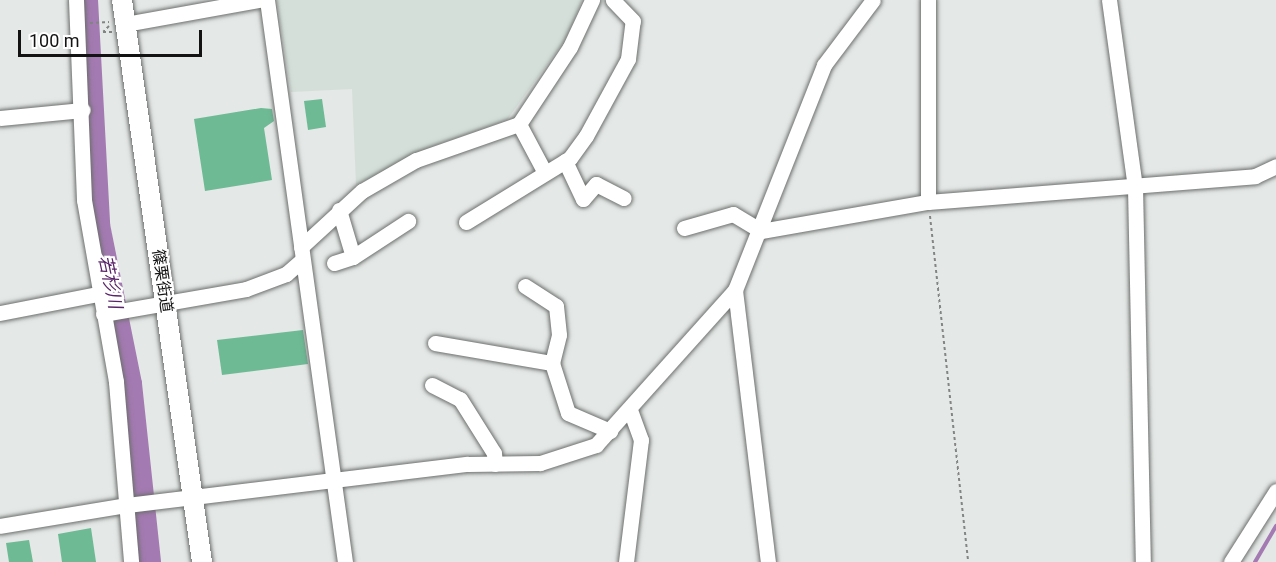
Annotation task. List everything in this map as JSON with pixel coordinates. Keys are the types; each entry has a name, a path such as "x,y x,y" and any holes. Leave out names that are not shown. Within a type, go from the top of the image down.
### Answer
{"main road":[{"name":"篠栗街道","path":"122,0 120,25 165,302 202,562"}],"street":[{"path":"76,0 84,200 98,294 116,382 131,562"},
{"path":"120,25 259,0"},
{"path":"267,0 345,562"},
{"path":"103,314 246,289 286,274 339,210 416,160 519,124 570,47 592,0"},
{"path":"466,222 565,161 610,98 628,59 633,21 613,0"},
{"path":"0,526 127,505 194,500 495,464 564,459 596,445 735,290 762,231 824,65 873,0"},
{"path":"928,0 928,201"},
{"path":"1109,0 1135,187 1143,562"},
{"path":"0,118 82,110"},
{"path":"519,124 545,173"},
{"path":"565,161 584,199 596,184 624,198"},
{"path":"684,228 733,214 762,231 928,201 1135,187 1255,176 1276,166"},
{"path":"339,210 353,257"},
{"path":"334,262 353,257 408,221"},
{"path":"525,286 556,306 559,335 552,363 568,413 610,431"},
{"path":"735,290 768,562"},
{"path":"0,313 98,294"},
{"path":"435,343 552,363"},
{"path":"432,385 460,399 494,453 495,464"},
{"path":"626,562 641,440 630,409"},
{"path":"1231,562 1276,491"}],"path":[{"path":"78,24 120,25"},
{"path":"928,201 968,562"}],"shaded area":[{"path":"277,0 582,0 567,37 507,120 436,145 356,185 352,89 291,92"}],"building":[{"path":"322,99 326,127 308,130 304,101"},
{"path":"261,108 272,109 274,121 264,128 272,180 205,191 194,119"},
{"path":"303,330 308,364 222,375 217,340"},
{"path":"91,528 96,562 62,562 58,534"},
{"path":"29,540 33,562 9,562 6,543"}],"waterway":[{"name":"若杉川","path":"87,0 99,225 131,384 150,562"},
{"path":"1255,562 1276,526"}]}
